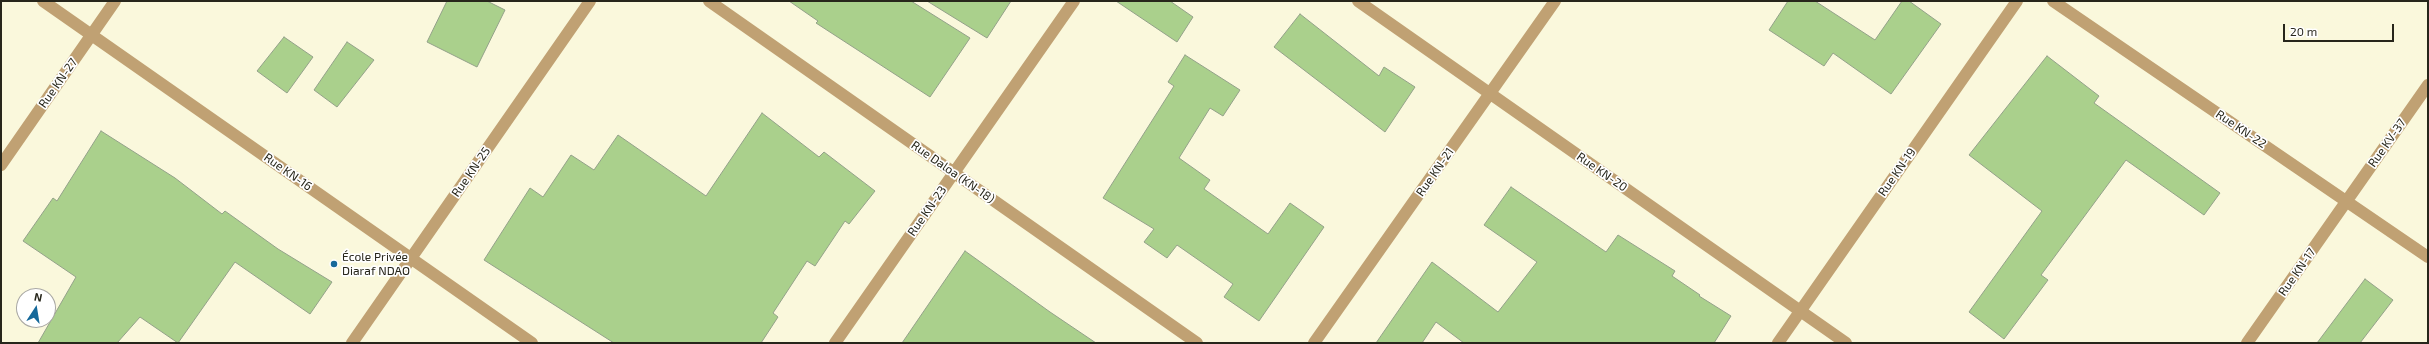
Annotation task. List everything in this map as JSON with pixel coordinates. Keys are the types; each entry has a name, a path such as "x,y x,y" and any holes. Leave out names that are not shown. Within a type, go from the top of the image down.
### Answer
{"street":[{"name":"Rue KN-16","path":"43,1 532,343"},
{"name":"Rue KN-27","path":"1,165 115,1"},
{"name":"Rue KN-25","path":"352,343 590,1"},
{"name":"Rue Daloa (KN-18)","path":"709,1 1197,343"},
{"name":"Rue KN-23","path":"835,343 1074,1"},
{"name":"Rue KN-20","path":"1358,1 1846,343"},
{"name":"Rue KN-21","path":"1314,343 1555,1"},
{"name":"Rue KN-19","path":"1778,343 2017,1"},
{"name":"Rue KN-22","path":"2053,1 2428,257"},
{"name":"Rue KV-37","path":"2347,201 2428,85"},
{"name":"Rue KN-17","path":"2247,343 2347,201"}],"building":[{"path":"447,1 487,1 505,10 477,67 427,42"},
{"path":"789,1 911,1 970,38 930,97 816,23 818,21"},
{"path":"927,1 1011,1 987,38"},
{"path":"1116,1 1170,1 1193,17 1177,42"},
{"path":"1788,1 1815,1 1875,40 1902,1 1909,1 1941,24 1891,94 1833,53 1824,66 1769,30"},
{"path":"1300,14 1379,76 1384,67 1415,87 1385,132 1274,47"},
{"path":"284,37 313,57 287,93 257,71"},
{"path":"347,42 374,60 337,107 314,90"},
{"path":"1185,55 1240,90 1223,116 1210,108 1179,158 1210,180 1204,189 1268,234 1290,203 1324,227 1259,321 1224,297 1233,284 1177,245 1167,258 1144,242 1154,229 1103,198 1174,86 1168,82"},
{"path":"2047,56 2099,96 2094,103 2220,193 2204,215 2126,160 2041,275 2048,280 2004,339 1969,312 2042,211 1969,155"},
{"path":"762,113 819,157 824,152 875,191 849,224 845,221 815,266 807,261 773,313 778,317 761,343 614,343 484,260 530,188 543,197 571,155 594,170 618,135 706,196"},
{"path":"101,131 175,178 222,214 225,211 278,249 332,282 310,314 235,262 178,343 140,317 117,343 38,343 47,328 56,328 56,312 76,277 23,241 53,198 57,201"},
{"path":"1511,187 1606,252 1618,235 1675,271 1672,276 1700,295 1699,296 1731,316 1714,343 1464,343 1436,322 1422,343 1376,343 1432,262 1498,312 1537,262 1484,225"},
{"path":"965,251 1050,312 1096,343 902,343"},
{"path":"2365,279 2393,300 2360,343 2317,343"}],"place":[{"name":"École Privée Diaraf NDAO","path":"334,264"}]}
